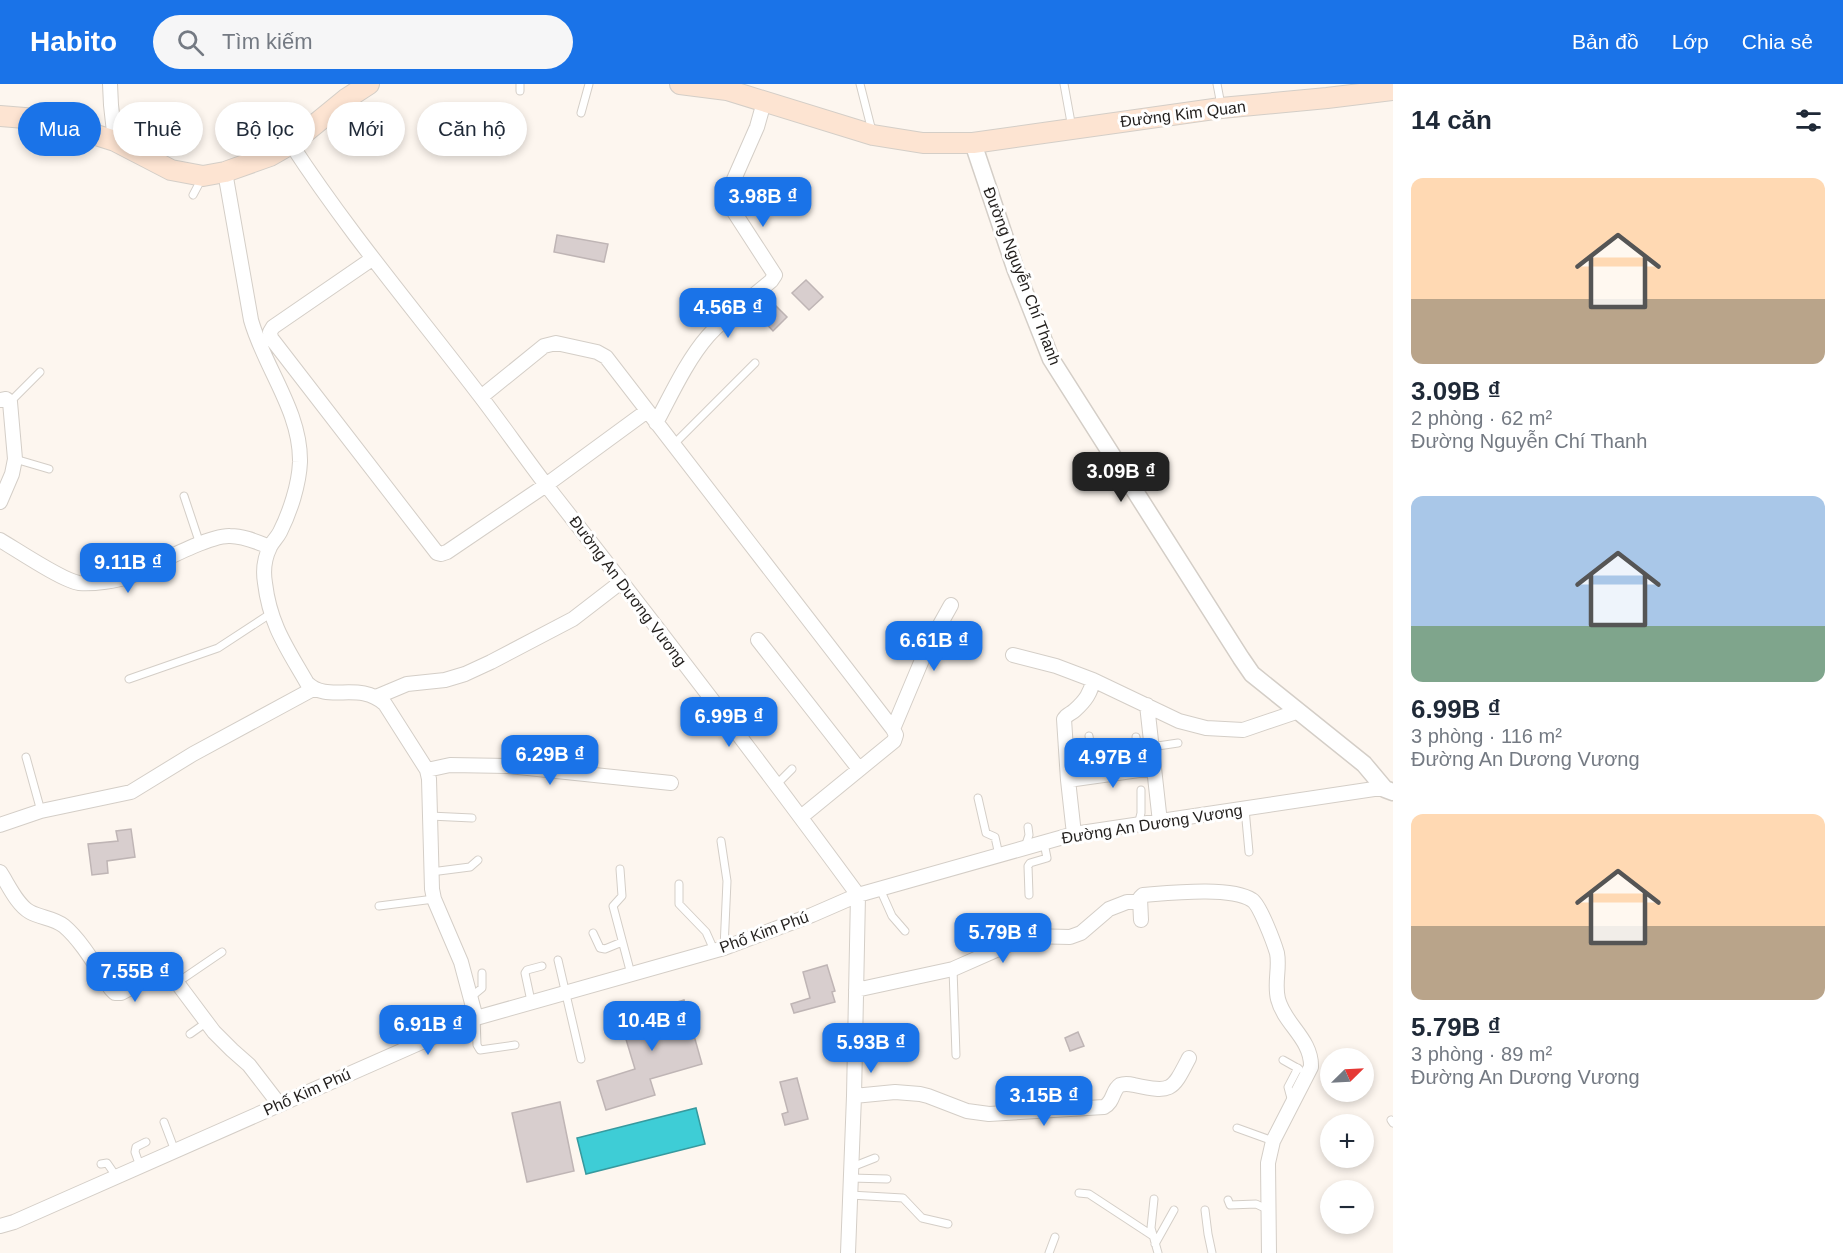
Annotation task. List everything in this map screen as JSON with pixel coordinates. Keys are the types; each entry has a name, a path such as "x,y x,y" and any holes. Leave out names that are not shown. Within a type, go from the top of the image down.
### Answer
{"main road":[{"path":"315,124 369,84"},
{"name":"Đường Kim Quan","path":"680,84 727,87 764,102 873,135 923,143 973,143 1221,108 1327,95 1393,90"},
{"path":"0,116 49,120 113,140"},
{"path":"144,156 171,170 203,176 225,172 270,156"}],"street":[{"path":"110,84 113,123"},
{"path":"656,423 681,376 707,338 726,318 776,275 727,201 728,193 757,127 764,102"},
{"name":"Đường Nguyễn Chí Thanh","path":"973,143 1016,268 1051,359 1241,658 1252,674 1364,764 1389,791"},
{"name":"Đường An Dương Vương","path":"299,156 372,259 481,397 858,895 1074,834 1374,789 1389,791"},
{"path":"225,172 251,320 291,413 300,461 295,491 280,533 265,559 264,573 270,614 307,683 313,689 321,692 366,693 376,697 385,704 427,770 434,899 461,962 476,1018"},
{"path":"372,259 273,327 270,332 271,338 434,550 441,554 546,485 647,411"},
{"path":"481,397 544,346 556,343 597,352 606,357 893,729 896,735 894,741 801,817"},
{"path":"0,502 12,474 15,459 5,401"},
{"path":"0,540 66,579 79,583 120,580 213,537 245,538 270,547"},
{"path":"376,697 407,684 445,680 465,674 491,662 573,619 621,582"},
{"path":"893,729 927,648 951,605"},
{"path":"758,640 859,769"},
{"path":"1013,655 1056,666 1093,680 1179,721 1206,728 1243,730 1299,711"},
{"path":"1074,834 1064,720 1066,715 1073,712 1088,697 1092,690 1093,680"},
{"path":"0,825 41,811 130,792 187,757 313,689"},
{"path":"1147,705 1160,822"},
{"path":"427,770 450,765 508,766 671,783"},
{"path":"1068,780 1153,768"},
{"path":"0,872 29,912 64,926 115,993 121,993 162,971 169,972 207,1022 255,1072 279,1104"},
{"path":"1141,920 1140,898 1143,895 1203,891 1247,897 1257,904 1277,952 1275,987 1281,1009 1304,1041 1311,1058 1311,1067 1303,1071 1292,1104 1273,1141 1268,1163 1269,1253"},
{"path":"848,1253 858,895"},
{"name":"Phố Kim Phú","path":"0,1226 14,1222 476,1018 719,949 812,915 858,895"},
{"path":"856,990 953,969 1028,936 1070,937 1081,933 1109,909 1127,902 1140,902"},
{"path":"854,1095 895,1092 920,1094 967,1111 989,1114 1104,1107 1112,1101 1120,1085 1128,1083 1158,1090 1169,1087 1176,1082 1189,1058"}],"lane":[{"path":"581,113 589,84"},
{"path":"860,84 873,135"},
{"path":"1064,84 1072,128"},
{"path":"1217,84 1221,108"},
{"path":"193,195 203,176"},
{"path":"673,445 755,363"},
{"path":"5,401 40,372"},
{"path":"15,459 49,469"},
{"path":"184,496 200,544"},
{"path":"129,679 218,648 270,614"},
{"path":"1089,736 1095,770 1101,775"},
{"path":"1136,737 1140,762 1136,771"},
{"path":"1151,747 1178,743"},
{"path":"26,757 41,811"},
{"path":"776,785 792,769"},
{"path":"1138,825 1141,813 1140,790"},
{"path":"978,798 986,833 994,837 999,855"},
{"path":"1245,809 1249,852"},
{"path":"430,816 472,818"},
{"path":"1024,848 1029,835 1028,826"},
{"path":"719,949 727,882 721,841"},
{"path":"1029,895 1028,866 1030,863 1047,858 1044,843"},
{"path":"431,872 470,867 478,860"},
{"path":"620,869 622,896 613,906 631,974"},
{"path":"679,884 679,904 719,949"},
{"path":"880,889 892,916 905,931"},
{"path":"379,906 434,899"},
{"path":"593,933 600,948 605,949 622,942"},
{"path":"178,982 222,952"},
{"path":"558,960 581,1059"},
{"path":"531,1001 525,973 527,970 542,966"},
{"path":"953,969 956,1055"},
{"path":"471,997 482,988 482,973"},
{"path":"476,1018 477,1045 480,1050 514,1045"},
{"path":"190,1034 207,1022"},
{"path":"1283,1060 1303,1071"},
{"path":"164,1122 175,1150"},
{"path":"1237,1128 1273,1141"},
{"path":"140,1166 135,1152 136,1148 146,1142"},
{"path":"851,1172 875,1158"},
{"path":"102,1164 107,1162 116,1176"},
{"path":"851,1172 887,1179"},
{"path":"1079,1193 1089,1194 1154,1240"},
{"path":"850,1195 903,1198 922,1218 948,1224"},
{"path":"1154,1199 1151,1228 1158,1253"},
{"path":"1228,1200 1230,1205 1256,1204 1269,1210"},
{"path":"1154,1240 1174,1210"},
{"path":"1205,1210 1212,1253"},
{"path":"1049,1253 1055,1238"}],"water":[{"path":"696,1108 705,1144 586,1174 577,1138"}],"building":[{"path":"557,235 608,244 604,262 554,252"},
{"path":"806,280 823,297 809,310 792,293"},
{"path":"772,302 787,317 773,331 758,315"},
{"path":"131,829 135,857 107,861 108,873 92,875 88,844 118,841 116,831"},
{"path":"827,965 835,991 832,992 835,1002 794,1013 791,1004 810,998 803,972"},
{"path":"684,1000 702,1064 650,1079 655,1095 606,1110 597,1081 635,1069 618,1013 633,1009 635,1015"},
{"path":"1078,1032 1084,1046 1070,1051 1065,1038"},
{"path":"797,1078 808,1119 785,1125 782,1114 788,1112 780,1082"},
{"path":"560,1102 574,1171 527,1182 512,1113"}]}
